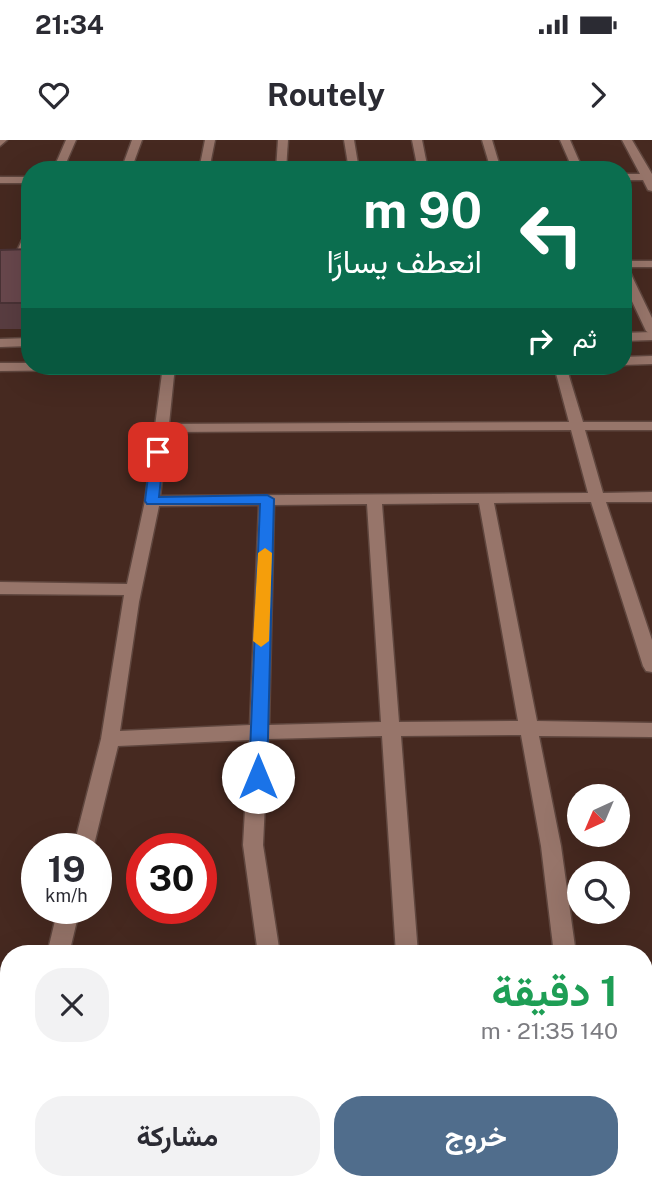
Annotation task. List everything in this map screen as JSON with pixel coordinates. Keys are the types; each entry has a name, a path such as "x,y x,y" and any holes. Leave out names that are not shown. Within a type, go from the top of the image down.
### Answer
{"street":[{"path":"62,161 71,140"},
{"path":"129,161 136,140"},
{"path":"206,161 210,140"},
{"path":"282,161 283,140"},
{"path":"349,140 352,161"},
{"path":"418,140 422,161"},
{"path":"487,140 493,161"},
{"path":"565,140 574,161"},
{"path":"627,140 649,177 652,188"},
{"path":"0,180 21,180"},
{"path":"16,265 21,254"},
{"path":"632,264 652,264"},
{"path":"0,265 21,265"},
{"path":"632,291 652,334 632,336"},
{"path":"0,343 21,342"},
{"path":"632,361 652,360"},
{"path":"0,367 21,367"},
{"path":"87,833 110,739 133,590 152,501 168,375"},
{"path":"562,375 597,497 652,666"},
{"path":"161,428 652,426"},
{"path":"152,501 652,497"},
{"path":"374,498 406,945"},
{"path":"485,498 551,846 564,945"},
{"path":"267,499 253,845 268,945"},
{"path":"0,588 133,590"},
{"path":"110,739 258,731 527,727 652,730"},
{"path":"60,945 65,924"}],"building":[{"path":"21,249 21,303 0,303 0,250"}],"slow traffic":[{"path":"261,641 265,553"}],"route":[{"path":"158,452 152,501 267,499 258,777"}]}
